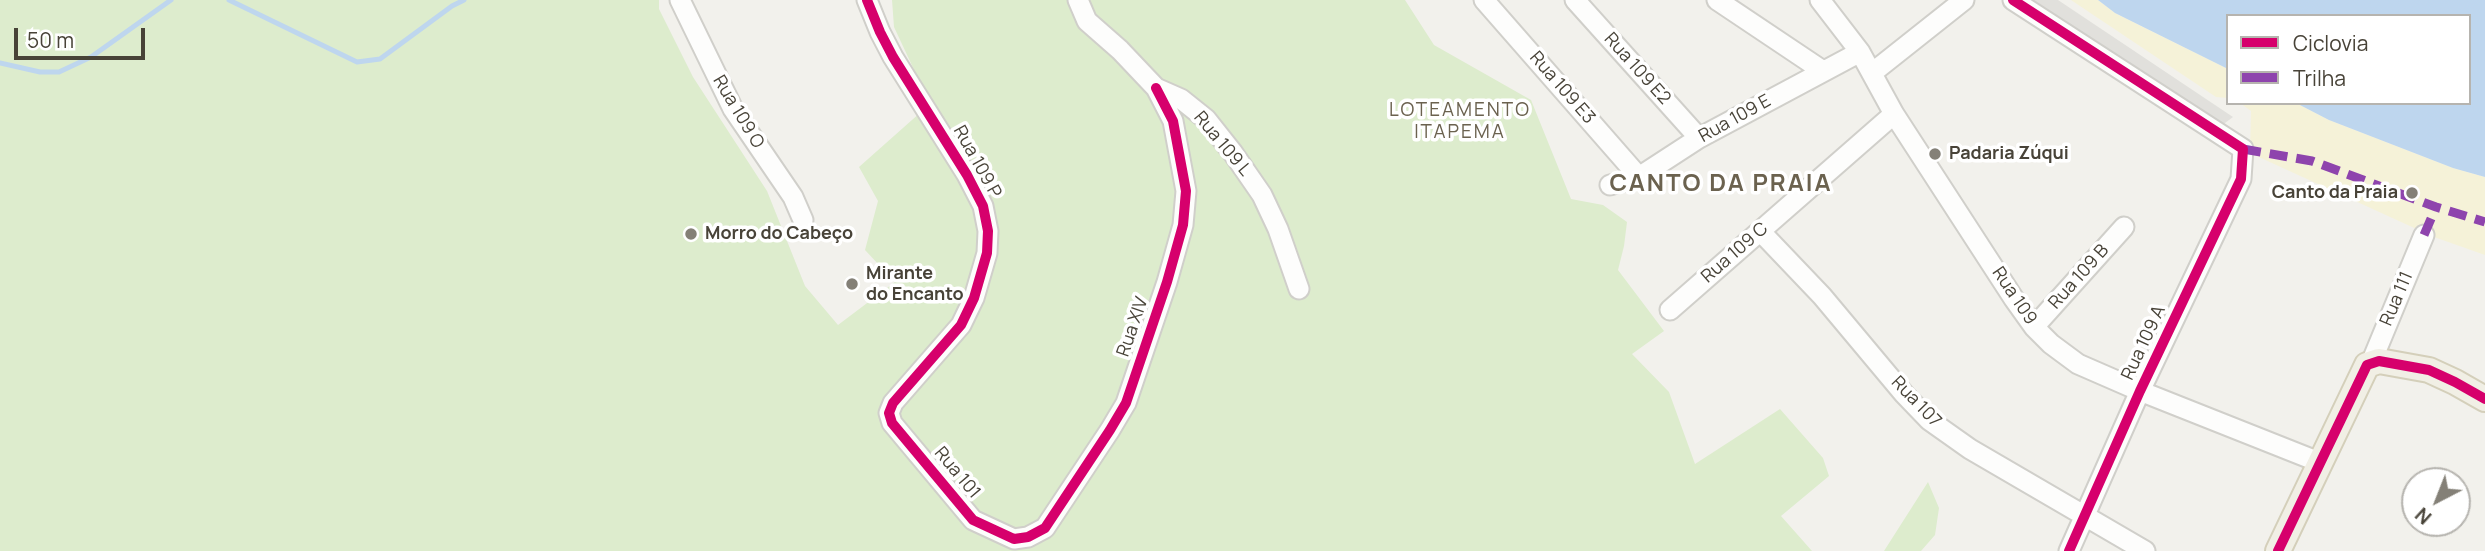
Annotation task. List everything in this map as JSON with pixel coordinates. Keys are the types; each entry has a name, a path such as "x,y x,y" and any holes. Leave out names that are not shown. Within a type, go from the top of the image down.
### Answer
{"main road":[{"path":"2278,551 2367,365 2379,361 2429,370 2485,399"}],"street":[{"name":"Rua 109 O","path":"680,0 733,109 793,197 803,220"},
{"name":"Rua 109 P","path":"867,0 893,57 967,174 983,206 988,231 988,253 974,298 961,325 892,403 889,413"},
{"name":"Rua 109 L","path":"1078,0 1087,21 1120,50 1156,88 1181,99 1206,119 1233,153 1262,195 1279,229 1299,289"},
{"name":"Rua 109 E3","path":"1484,0 1639,177"},
{"name":"Rua 109 E2","path":"1575,0 1699,138"},
{"path":"1717,0 1823,71"},
{"name":"Rua 109","path":"1820,0 1860,52 1894,114 2034,327 2051,344 2078,363 2140,391 2319,462"},
{"path":"1872,73 1964,0"},
{"name":"Rua 109 A","path":"2013,0 2243,149 2241,178 2140,391 2069,551"},
{"name":"Rua 109 E","path":"1610,185 1639,177 1699,138 1860,52"},
{"name":"Rua XIV","path":"1014,539 1028,537 1045,528 1111,430 1126,403 1167,282 1183,225 1186,191 1173,121 1156,88"},
{"name":"Rua 109 C","path":"1670,310 1894,114"},
{"name":"Rua 109 B","path":"2034,327 2124,227"},
{"name":"Rua 107","path":"1760,231 1822,296 1929,420 1970,449 2145,551"},
{"name":"Rua 111","path":"2371,363 2424,235"},
{"name":"Rua 101","path":"889,413 892,423 973,520 1014,539"}],"green space":[{"path":"0,0 659,0 659,9 693,77 767,191 805,286 838,325 895,282 865,250 878,201 859,167 930,104 894,27 892,0 1405,0 1434,45 1531,100 1571,199 1603,205 1627,222 1618,270 1664,331 1632,354 1669,392 1695,464 1780,409 1823,458 1829,476 1781,516 1812,551 0,551"},
{"path":"1928,482 1939,508 1935,535 1921,551 1884,551"}],"sand":[{"path":"2071,0 2098,0 2115,13 2226,68 2226,98 2216,97"},
{"name":"Canto da Praia","path":"2243,105 2300,105 2329,120 2453,168 2485,177 2485,255 2434,237 2250,153 2251,111"}],"shaded area":[{"path":"2031,0 2058,0 2233,117 2221,126"}],"water":[{"path":"2098,0 2485,0 2485,177 2453,168 2329,120 2300,105 2471,105 2471,14 2226,14 2226,68 2115,13"}],"waterway":[{"path":"0,63 40,72 59,72 91,57 171,0"},
{"path":"229,0 357,62 380,59 464,0"}],"marked path":[{"path":"2243,149 2312,161 2436,207 2485,222"},
{"path":"2424,235 2436,207"}],"cycle path":[{"path":"867,0 893,57 967,175 983,206 988,231 987,253 974,298 961,325 893,403 889,413 892,423 973,520 1014,539 1028,537 1045,528 1110,430 1126,403 1167,282 1183,225 1186,191 1173,121 1156,88"},
{"path":"2013,0 2243,149 2241,179 2140,391 2069,551"},
{"path":"2278,551 2367,365 2379,361 2429,370 2485,399"}],"place":[{"name":"Padaria Zúqui","path":"1935,154"},
{"name":"Canto da Praia","path":"2412,193"},
{"name":"Morro do Cabeço","path":"691,234"},
{"name":"Mirante do Encanto","path":"852,284"}],"district":[{"name":"LOTEAMENTO ITAPEMA","path":"1460,122"},
{"name":"CANTO DA PRAIA","path":"1721,184"}]}
